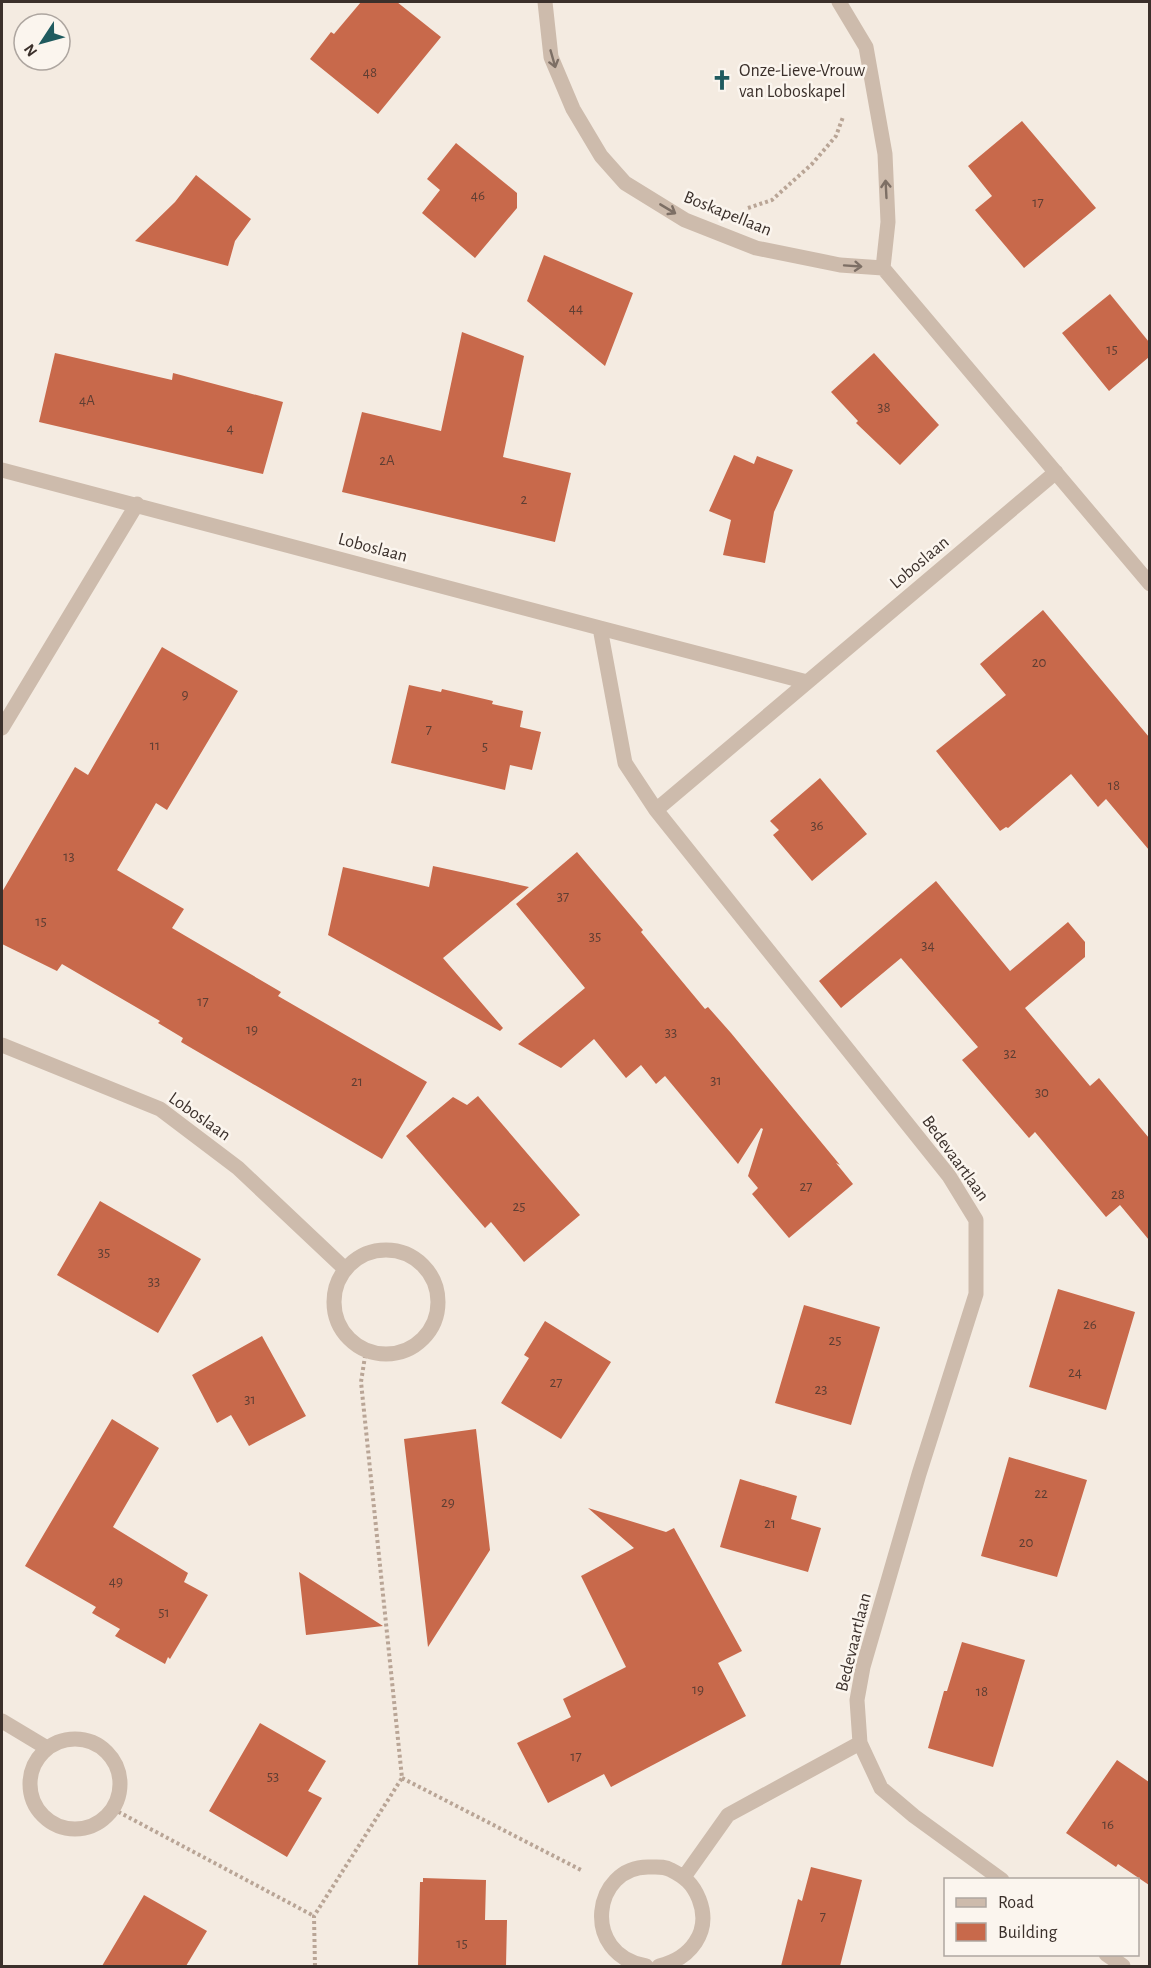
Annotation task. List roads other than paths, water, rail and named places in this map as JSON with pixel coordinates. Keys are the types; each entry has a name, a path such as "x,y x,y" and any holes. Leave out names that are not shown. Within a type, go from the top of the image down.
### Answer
{"street":[{"name":"Boskapellaan","path":"545,2 551,57 573,109 601,156 625,183 685,220 756,248 840,265 883,268"},
{"path":"839,2 866,47 885,154 888,222 883,268 1149,584"},
{"name":"Loboslaan","path":"2,470 807,682"},
{"name":"Loboslaan","path":"657,810 1056,472"},
{"path":"2,728 137,504"},
{"path":"600,628 625,763 657,810"},
{"name":"Bedevaartlaan","path":"657,810 949,1176 976,1220 976,1294 863,1667 857,1700 860,1743 881,1788 914,1816 999,1878"},
{"name":"Loboslaan","path":"2,1045 160,1109 238,1168 345,1269"},
{"path":"391,1249 410,1255 426,1268 436,1282 439,1312 433,1327 418,1344 404,1352 385,1355 366,1350 345,1336 334,1314 334,1295 338,1280 345,1269 357,1258 375,1250 391,1249"},
{"path":"2,1721 47,1748"},
{"path":"79,1739 93,1742 109,1754 118,1769 120,1791 113,1809 106,1818 85,1829 69,1830 54,1825 36,1808 30,1788 32,1770 38,1757 47,1748 57,1742 79,1739"},
{"path":"684,1877 728,1815 860,1743"},
{"path":"646,1966 633,1964 612,1949 603,1930 601,1915 604,1898 612,1885 628,1871 642,1867 665,1867 684,1877 695,1889 701,1904 703,1919 699,1936 686,1954 674,1963 658,1966"},
{"path":"1109,1956 1123,1966"}],"place":[{"name":"Onze-Lieve-Vrouw van Loboskapel","path":"722,80"}]}
